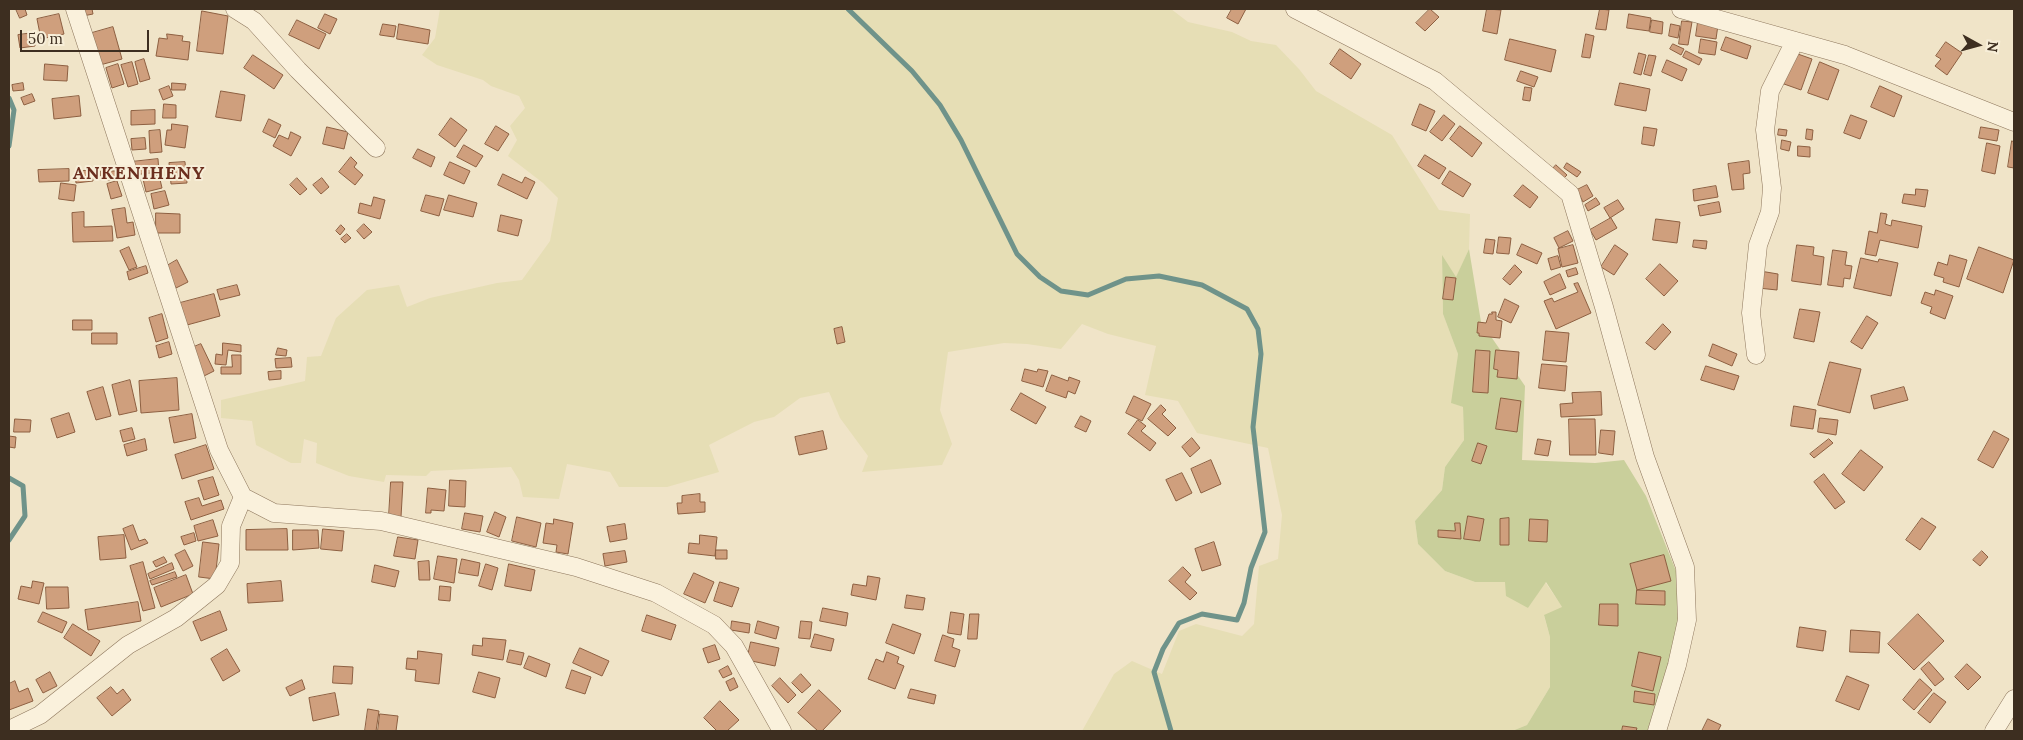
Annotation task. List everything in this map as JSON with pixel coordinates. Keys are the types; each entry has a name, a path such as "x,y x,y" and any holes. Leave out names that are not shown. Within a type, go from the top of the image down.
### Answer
{"street":[{"path":"75,9 219,450 243,497 274,513 381,521 576,567 656,593 714,625 734,646 782,731"},
{"path":"235,9 254,22 298,70 376,148"},
{"path":"1295,9 1435,81 1570,194 1604,307 1644,457 1685,567 1687,620 1664,727"},
{"path":"1681,9 1845,55 2014,122"},
{"path":"1756,355 1751,312 1758,245 1770,212 1772,188 1765,130 1770,91 1795,41"},
{"path":"9,730 40,716 128,645 176,618 217,585 230,563 231,526 243,497"},
{"path":"1994,731 2014,699"}],"shaded area":[{"path":"440,9 1171,9 1188,22 1232,32 1251,41 1276,45 1299,69 1316,91 1392,135 1439,210 1470,214 1469,249 1456,278 1442,257 1443,314 1458,354 1452,403 1463,407 1464,440 1445,467 1442,490 1415,521 1418,544 1445,571 1475,582 1506,582 1528,608 1545,582 1563,608 1544,616 1550,637 1550,687 1527,725 1512,731 1082,731 1114,674 1132,661 1162,674 1179,631 1196,624 1242,636 1254,624 1259,566 1278,559 1282,515 1268,448 1197,433 1178,401 1145,395 1156,346 1108,334 1082,324 1061,349 1004,343 948,352 940,410 952,444 942,465 862,472 868,456 840,418 829,392 800,398 774,417 754,422 709,445 719,472 667,487 619,487 610,472 567,464 559,499 523,497 519,480 511,467 431,471 426,476 386,475 384,482 349,476 316,463 317,443 304,439 301,463 291,463 256,445 252,421 221,418 221,400 305,381 307,357 321,356 336,318 367,290 399,285 407,307 430,298 497,283 522,280 550,241 558,198 543,183 508,156 517,140 510,126 525,108 519,96 491,86 483,80 437,65 422,55 435,38"}],"green space":[{"path":"1469,249 1481,322 1525,386 1522,460 1595,463 1624,460 1646,496 1676,571 1678,618 1670,667 1648,731 1512,731 1527,725 1550,687 1550,637 1544,615 1562,607 1546,582 1528,608 1506,596 1505,582 1475,582 1445,571 1418,544 1415,521 1442,490 1445,467 1464,440 1463,407 1451,403 1458,354 1443,314 1442,255 1456,277"}],"building":[{"path":"16,9 25,9 27,15 20,18"},
{"path":"82,9 92,9 93,14 83,16"},
{"path":"1232,9 1246,9 1238,24 1227,18"},
{"path":"1430,9 1439,17 1425,31 1416,23"},
{"path":"1487,9 1501,10 1497,34 1483,31"},
{"path":"1600,9 1609,10 1606,30 1596,29"},
{"path":"202,11 228,16 223,54 197,51"},
{"path":"59,14 64,34 41,39 37,19"},
{"path":"325,14 337,19 330,34 318,28"},
{"path":"1629,14 1651,18 1649,31 1627,28"},
{"path":"297,20 326,34 319,49 289,35"},
{"path":"1652,20 1663,22 1662,34 1650,32"},
{"path":"1682,21 1692,22 1688,45 1679,44"},
{"path":"1698,22 1718,25 1716,39 1696,36"},
{"path":"383,24 396,26 394,37 380,35"},
{"path":"399,24 430,30 428,44 397,39"},
{"path":"1671,24 1680,26 1678,38 1669,36"},
{"path":"113,27 122,59 100,65 92,33"},
{"path":"33,33 35,46 20,48 18,35"},
{"path":"167,34 183,36 182,41 190,42 188,60 156,56 159,38 167,39"},
{"path":"1586,34 1594,36 1590,58 1582,57"},
{"path":"1726,37 1751,46 1747,59 1721,50"},
{"path":"1510,39 1556,50 1551,72 1505,60"},
{"path":"1701,39 1717,42 1715,55 1699,53"},
{"path":"1946,42 1962,53 1947,75 1935,66 1941,59 1936,56"},
{"path":"1673,44 1684,49 1681,55 1670,49"},
{"path":"1340,49 1361,64 1351,79 1330,64"},
{"path":"1686,51 1702,59 1699,65 1683,57"},
{"path":"1639,53 1646,55 1641,75 1634,73"},
{"path":"1795,53 1812,59 1801,90 1784,84"},
{"path":"253,55 283,75 274,89 244,68"},
{"path":"1649,55 1656,56 1651,76 1644,74"},
{"path":"144,59 150,79 140,82 135,62"},
{"path":"1667,60 1687,69 1682,81 1662,72"},
{"path":"132,62 138,84 128,87 121,65"},
{"path":"1820,62 1839,70 1828,100 1808,93"},
{"path":"45,64 68,66 67,81 44,80"},
{"path":"118,64 124,84 112,88 106,68"},
{"path":"1521,71 1538,77 1534,87 1517,81"},
{"path":"23,83 24,90 13,91 12,85"},
{"path":"172,83 186,84 185,90 172,90"},
{"path":"1620,83 1650,89 1646,111 1615,105"},
{"path":"169,86 173,96 163,100 159,90"},
{"path":"1880,86 1902,96 1894,117 1871,107"},
{"path":"1525,87 1532,88 1530,101 1523,100"},
{"path":"221,91 245,95 241,121 216,117"},
{"path":"32,94 35,101 24,105 21,98"},
{"path":"79,96 81,116 54,119 52,99"},
{"path":"164,104 176,105 176,118 163,118"},
{"path":"1420,104 1435,111 1426,131 1412,125"},
{"path":"155,110 155,124 131,125 131,111"},
{"path":"1444,115 1455,124 1442,141 1430,132"},
{"path":"1851,115 1867,121 1860,139 1844,133"},
{"path":"451,118 467,130 455,147 439,135"},
{"path":"269,119 281,125 275,138 263,132"},
{"path":"172,124 188,126 185,148 165,145 167,130 171,130"},
{"path":"496,126 509,134 498,151 485,144"},
{"path":"1460,126 1482,143 1472,157 1450,139"},
{"path":"327,127 348,132 344,149 323,144"},
{"path":"1644,127 1657,129 1654,146 1642,144"},
{"path":"1981,127 1999,130 1997,141 1979,138"},
{"path":"1779,129 1787,130 1786,136 1778,135"},
{"path":"1807,129 1813,130 1812,140 1806,139"},
{"path":"160,130 162,152 150,153 149,131"},
{"path":"291,132 301,137 291,156 273,146 279,135 288,139"},
{"path":"145,138 146,149 132,150 131,139"},
{"path":"1782,140 1791,142 1789,151 1781,149"},
{"path":"2012,141 2014,142 2014,168 2008,167"},
{"path":"1987,143 2000,146 1995,174 1982,171"},
{"path":"464,145 483,156 476,167 457,157"},
{"path":"1798,146 1810,147 1810,157 1798,156"},
{"path":"418,149 435,157 431,167 413,158"},
{"path":"1425,155 1446,168 1439,179 1418,166"},
{"path":"351,157 357,163 354,167 363,175 355,185 339,172"},
{"path":"158,159 159,172 133,175 131,162"},
{"path":"1749,161 1750,173 1743,174 1744,189 1732,190 1728,164"},
{"path":"185,162 187,183 171,184 169,163"},
{"path":"450,162 470,171 464,184 444,175"},
{"path":"1567,163 1581,172 1577,177 1564,168"},
{"path":"1556,165 1567,175 1561,181 1550,172"},
{"path":"69,169 69,181 39,182 38,170"},
{"path":"92,170 93,181 76,183 75,172"},
{"path":"101,171 117,171 118,180 101,180"},
{"path":"1450,171 1471,184 1463,197 1442,184"},
{"path":"503,174 522,183 525,177 535,182 527,199 498,185"},
{"path":"159,175 162,188 146,192 143,179"},
{"path":"297,178 307,189 300,195 290,185"},
{"path":"322,178 329,187 321,194 313,185"},
{"path":"117,181 122,196 111,199 107,184"},
{"path":"61,183 76,185 74,201 59,199"},
{"path":"1523,185 1538,197 1530,208 1514,196"},
{"path":"1587,185 1593,196 1583,202 1577,190"},
{"path":"1716,186 1718,197 1694,201 1693,190"},
{"path":"1916,189 1928,190 1925,207 1902,203 1904,194 1915,195"},
{"path":"165,191 169,205 154,209 151,194"},
{"path":"426,195 444,199 439,216 421,211"},
{"path":"449,195 477,203 473,217 444,210"},
{"path":"374,197 385,200 380,219 358,213 360,203 371,206"},
{"path":"1596,198 1600,204 1588,211 1585,205"},
{"path":"1618,200 1624,209 1610,218 1604,208"},
{"path":"1719,202 1721,212 1700,216 1698,206"},
{"path":"125,208 127,223 133,222 135,235 117,238 112,210"},
{"path":"84,212 84,227 112,226 113,241 73,242 72,213"},
{"path":"156,213 180,214 180,233 156,233"},
{"path":"1881,213 1887,214 1885,224 1891,226 1892,220 1922,226 1918,248 1880,240 1876,256 1865,254 1869,231 1877,233"},
{"path":"501,215 522,220 518,236 498,231"},
{"path":"1611,218 1617,228 1596,240 1590,230"},
{"path":"1656,219 1680,222 1677,243 1653,240"},
{"path":"364,224 372,232 364,239 357,231"},
{"path":"341,225 345,229 340,235 336,231"},
{"path":"1568,231 1573,241 1559,248 1554,238"},
{"path":"347,234 351,238 345,243 341,239"},
{"path":"1499,237 1511,238 1509,254 1497,253"},
{"path":"1486,239 1495,240 1493,254 1484,253"},
{"path":"1694,240 1707,241 1706,249 1693,247"},
{"path":"1522,244 1542,253 1537,264 1517,255"},
{"path":"1573,245 1578,263 1562,267 1558,249"},
{"path":"1615,245 1628,254 1614,275 1601,267"},
{"path":"1797,245 1814,247 1813,255 1824,257 1821,285 1792,281"},
{"path":"129,247 137,267 129,270 120,251"},
{"path":"1979,247 2014,260 2003,293 1967,279"},
{"path":"1833,250 1847,252 1845,265 1852,266 1850,279 1844,278 1843,287 1828,285"},
{"path":"1950,255 1967,260 1959,287 1943,282 1944,278 1934,275 1938,262 1947,265"},
{"path":"1558,256 1561,267 1551,270 1548,259"},
{"path":"1861,258 1878,262 1879,259 1898,263 1891,296 1854,288"},
{"path":"177,260 188,282 176,288 165,267"},
{"path":"1660,264 1678,281 1664,296 1646,279"},
{"path":"1515,265 1522,272 1510,285 1503,279"},
{"path":"146,266 148,273 129,280 127,272"},
{"path":"1576,268 1578,274 1568,277 1566,271"},
{"path":"1760,271 1778,274 1777,290 1758,288"},
{"path":"1560,274 1566,288 1550,295 1544,282"},
{"path":"1446,277 1456,278 1453,300 1443,299"},
{"path":"1578,283 1591,313 1556,329 1544,301 1552,298 1554,302 1578,292 1574,284"},
{"path":"237,285 240,295 220,300 217,290"},
{"path":"1936,290 1953,296 1945,319 1930,313 1932,307 1921,303 1925,292 1934,295"},
{"path":"214,294 220,316 187,325 180,303"},
{"path":"1505,299 1519,306 1511,323 1498,317"},
{"path":"1800,309 1820,312 1814,342 1794,338"},
{"path":"1492,312 1496,312 1496,320 1502,321 1500,338 1479,336 1479,333 1477,333 1478,322 1486,323 1489,314 1492,314"},
{"path":"162,314 168,338 156,342 149,318"},
{"path":"1867,316 1878,323 1862,349 1851,342"},
{"path":"73,320 92,320 92,330 73,330"},
{"path":"1663,324 1671,332 1655,350 1646,343"},
{"path":"842,327 845,342 837,344 834,329"},
{"path":"1546,331 1569,333 1566,362 1543,360"},
{"path":"92,333 117,333 117,344 92,344"},
{"path":"169,342 172,354 159,358 156,346"},
{"path":"223,343 241,345 241,352 228,350 226,365 215,364 216,354 222,355"},
{"path":"201,344 214,371 202,377 189,349"},
{"path":"1713,344 1737,354 1732,366 1709,356"},
{"path":"278,348 287,350 286,356 276,355"},
{"path":"1476,350 1490,351 1488,393 1473,392"},
{"path":"1496,350 1519,352 1517,379 1497,377 1498,370 1494,369"},
{"path":"232,355 241,355 241,374 221,374 221,367 232,367"},
{"path":"291,358 292,367 276,368 275,359"},
{"path":"1830,362 1861,369 1850,413 1818,405"},
{"path":"1542,364 1567,366 1565,391 1539,388"},
{"path":"1706,366 1739,376 1734,390 1701,380"},
{"path":"1025,369 1037,372 1038,369 1048,371 1043,387 1022,381"},
{"path":"281,371 281,379 269,380 268,372"},
{"path":"1052,375 1068,381 1069,377 1080,381 1075,394 1068,391 1066,398 1046,391"},
{"path":"177,378 179,410 141,413 139,381"},
{"path":"130,380 137,411 119,415 112,385"},
{"path":"103,387 111,416 96,420 87,392"},
{"path":"1904,387 1908,400 1874,409 1871,396"},
{"path":"1601,392 1602,415 1561,417 1560,404 1573,403 1572,393"},
{"path":"1021,393 1046,407 1036,424 1011,410"},
{"path":"1134,396 1151,404 1142,421 1126,413"},
{"path":"1501,398 1521,401 1517,432 1496,429"},
{"path":"1161,405 1166,410 1162,414 1176,428 1168,436 1148,419"},
{"path":"1794,406 1816,410 1813,429 1791,426"},
{"path":"69,413 75,432 57,438 51,419"},
{"path":"192,414 196,438 174,443 169,418"},
{"path":"1081,416 1091,421 1086,432 1075,427"},
{"path":"1820,418 1838,420 1836,435 1818,432"},
{"path":"15,419 31,420 30,432 14,432"},
{"path":"1569,419 1595,419 1596,455 1570,455"},
{"path":"1138,420 1146,426 1141,431 1156,443 1150,451 1128,434"},
{"path":"132,428 135,439 123,442 120,431"},
{"path":"1601,430 1615,431 1613,455 1599,453"},
{"path":"823,431 827,449 799,455 795,437"},
{"path":"1994,431 2009,439 1993,468 1978,460"},
{"path":"9,436 16,437 15,448 9,447"},
{"path":"1192,438 1200,448 1190,457 1182,447"},
{"path":"145,439 147,450 127,456 124,445"},
{"path":"1538,439 1551,441 1548,456 1535,454"},
{"path":"1829,439 1833,443 1814,458 1810,454"},
{"path":"1478,443 1487,446 1481,464 1472,461"},
{"path":"206,445 214,469 182,479 175,455"},
{"path":"1861,450 1883,467 1864,491 1842,474"},
{"path":"1211,460 1221,484 1201,493 1191,469"},
{"path":"1182,473 1192,493 1176,501 1166,480"},
{"path":"1824,474 1845,502 1835,509 1814,482"},
{"path":"213,477 219,495 204,500 198,481"},
{"path":"450,480 466,481 465,507 449,506"},
{"path":"391,482 403,482 401,517 389,516"},
{"path":"428,488 446,490 444,511 431,510 431,513 426,513"},
{"path":"700,494 700,502 705,502 705,512 678,514 677,503 682,503 682,496"},
{"path":"199,498 202,506 221,500 224,509 191,520 185,502"},
{"path":"495,512 506,517 499,537 487,532"},
{"path":"465,513 483,516 480,532 462,529"},
{"path":"1468,516 1484,519 1480,541 1464,539"},
{"path":"517,517 541,523 536,547 512,541"},
{"path":"1509,518 1509,545 1500,545 1500,519"},
{"path":"1922,518 1936,527 1920,550 1906,540"},
{"path":"554,519 573,523 568,554 556,552 557,545 543,543 546,523 553,524"},
{"path":"1530,519 1548,520 1547,542 1529,541"},
{"path":"213,520 218,536 198,541 194,526"},
{"path":"1455,523 1460,523 1461,539 1438,537 1438,530 1455,531"},
{"path":"625,524 627,539 610,542 607,527"},
{"path":"133,525 139,541 145,539 148,543 131,550 123,529"},
{"path":"287,529 288,550 246,550 246,530"},
{"path":"323,529 344,531 342,551 321,549"},
{"path":"293,530 318,530 319,548 293,550"},
{"path":"194,533 196,541 184,545 181,537"},
{"path":"124,535 126,558 100,560 98,537"},
{"path":"700,535 717,537 715,556 688,553 689,543 699,544"},
{"path":"398,537 418,540 415,559 394,556"},
{"path":"203,542 219,544 215,579 199,577"},
{"path":"1214,542 1221,565 1202,571 1195,549"},
{"path":"185,550 193,566 183,571 175,555"},
{"path":"716,550 727,550 727,559 716,559"},
{"path":"625,551 627,562 605,566 603,554"},
{"path":"1982,551 1988,557 1980,566 1973,560"},
{"path":"1664,555 1671,581 1637,590 1630,564"},
{"path":"438,556 457,559 454,583 434,579"},
{"path":"164,557 167,562 156,567 153,562"},
{"path":"462,559 480,563 478,576 459,573"},
{"path":"429,561 430,580 419,580 418,562"},
{"path":"143,562 155,608 143,611 130,566"},
{"path":"172,563 174,569 150,579 148,574"},
{"path":"486,564 498,568 492,590 479,586"},
{"path":"509,564 535,570 531,591 505,586"},
{"path":"375,565 399,571 395,587 372,582"},
{"path":"1183,567 1191,575 1185,582 1197,593 1190,600 1169,581"},
{"path":"175,572 177,577 152,585 150,581"},
{"path":"694,573 714,582 705,603 684,594"},
{"path":"186,575 193,594 161,607 154,588"},
{"path":"868,576 880,578 876,600 851,595 853,584 866,586"},
{"path":"33,581 44,583 39,604 18,599 21,586 31,588"},
{"path":"281,581 283,601 248,603 247,584"},
{"path":"720,582 739,588 732,607 714,601"},
{"path":"440,586 451,587 450,601 439,600"},
{"path":"46,587 68,587 69,608 47,609"},
{"path":"1637,590 1665,591 1665,605 1636,604"},
{"path":"907,595 925,598 923,610 905,608"},
{"path":"138,602 141,621 88,630 85,610"},
{"path":"1600,604 1618,604 1618,626 1599,625"},
{"path":"823,608 848,613 846,626 820,621"},
{"path":"220,611 227,630 201,641 193,622"},
{"path":"43,612 67,622 62,633 38,622"},
{"path":"951,612 964,614 961,635 948,633"},
{"path":"970,614 979,614 977,639 968,639"},
{"path":"1918,614 1944,641 1914,670 1888,644"},
{"path":"647,615 676,625 671,640 642,631"},
{"path":"732,621 750,624 749,633 731,630"},
{"path":"758,621 779,627 776,639 755,633"},
{"path":"801,621 812,622 810,639 799,638"},
{"path":"73,624 100,641 91,656 64,638"},
{"path":"893,624 921,634 914,654 886,643"},
{"path":"1800,627 1826,631 1823,651 1797,647"},
{"path":"1851,630 1880,632 1879,653 1850,652"},
{"path":"815,634 834,639 831,651 811,647"},
{"path":"943,635 954,639 952,647 960,650 955,667 935,661"},
{"path":"483,638 506,640 503,660 472,655 473,645 482,646"},
{"path":"751,642 779,648 775,666 747,660"},
{"path":"715,645 720,659 708,663 703,649"},
{"path":"580,648 609,661 602,676 573,663"},
{"path":"227,649 240,671 223,681 211,659"},
{"path":"510,650 524,653 521,665 507,662"},
{"path":"418,651 442,654 439,684 415,681 416,670 406,669 407,658 417,659"},
{"path":"887,652 899,657 897,663 904,666 895,689 868,679 876,659 883,662"},
{"path":"1639,652 1661,657 1653,691 1632,686"},
{"path":"529,656 550,664 546,677 524,668"},
{"path":"1929,662 1944,679 1935,686 1921,669"},
{"path":"1967,664 1981,677 1968,690 1955,677"},
{"path":"334,666 353,667 352,684 333,683"},
{"path":"728,666 732,674 723,678 719,671"},
{"path":"572,670 591,677 585,694 566,688"},
{"path":"50,672 57,686 43,693 36,680"},
{"path":"479,672 500,678 495,698 473,692"},
{"path":"801,674 811,685 802,693 792,683"},
{"path":"1847,676 1869,685 1859,710 1836,701"},
{"path":"734,678 738,687 730,691 726,682"},
{"path":"780,678 796,695 788,703 772,686"},
{"path":"1920,679 1932,690 1914,710 1903,700"},
{"path":"302,680 305,689 290,696 286,688"},
{"path":"15,681 19,692 28,688 33,701 9,710 9,684"},
{"path":"111,687 117,694 123,689 131,700 112,716 97,698"},
{"path":"911,689 936,695 934,704 908,698"},
{"path":"819,690 841,711 822,731 818,731 798,713"},
{"path":"1635,691 1655,694 1654,705 1634,702"},
{"path":"335,693 339,715 313,721 309,698"},
{"path":"1934,693 1946,702 1930,723 1918,713"},
{"path":"720,701 739,720 727,731 717,731 704,718"},
{"path":"368,709 379,711 376,731 365,731"},
{"path":"380,714 398,716 396,731 378,731"},
{"path":"1708,719 1721,725 1718,731 1702,731"},
{"path":"1623,726 1637,728 1636,731 1622,731"}],"waterway":[{"path":"848,9 912,71 940,105 961,140 1017,254 1040,277 1061,291 1088,295 1126,279 1159,276 1202,285 1247,309 1258,329 1261,354 1253,427 1265,532 1251,568 1244,603 1237,620 1202,614 1179,623 1163,649 1154,672 1171,731"},
{"path":"9,98 14,110 9,146"},
{"path":"9,478 23,486 25,516 9,540"}],"district":[{"name":"ANKENIHENY","path":"139,174"}]}
